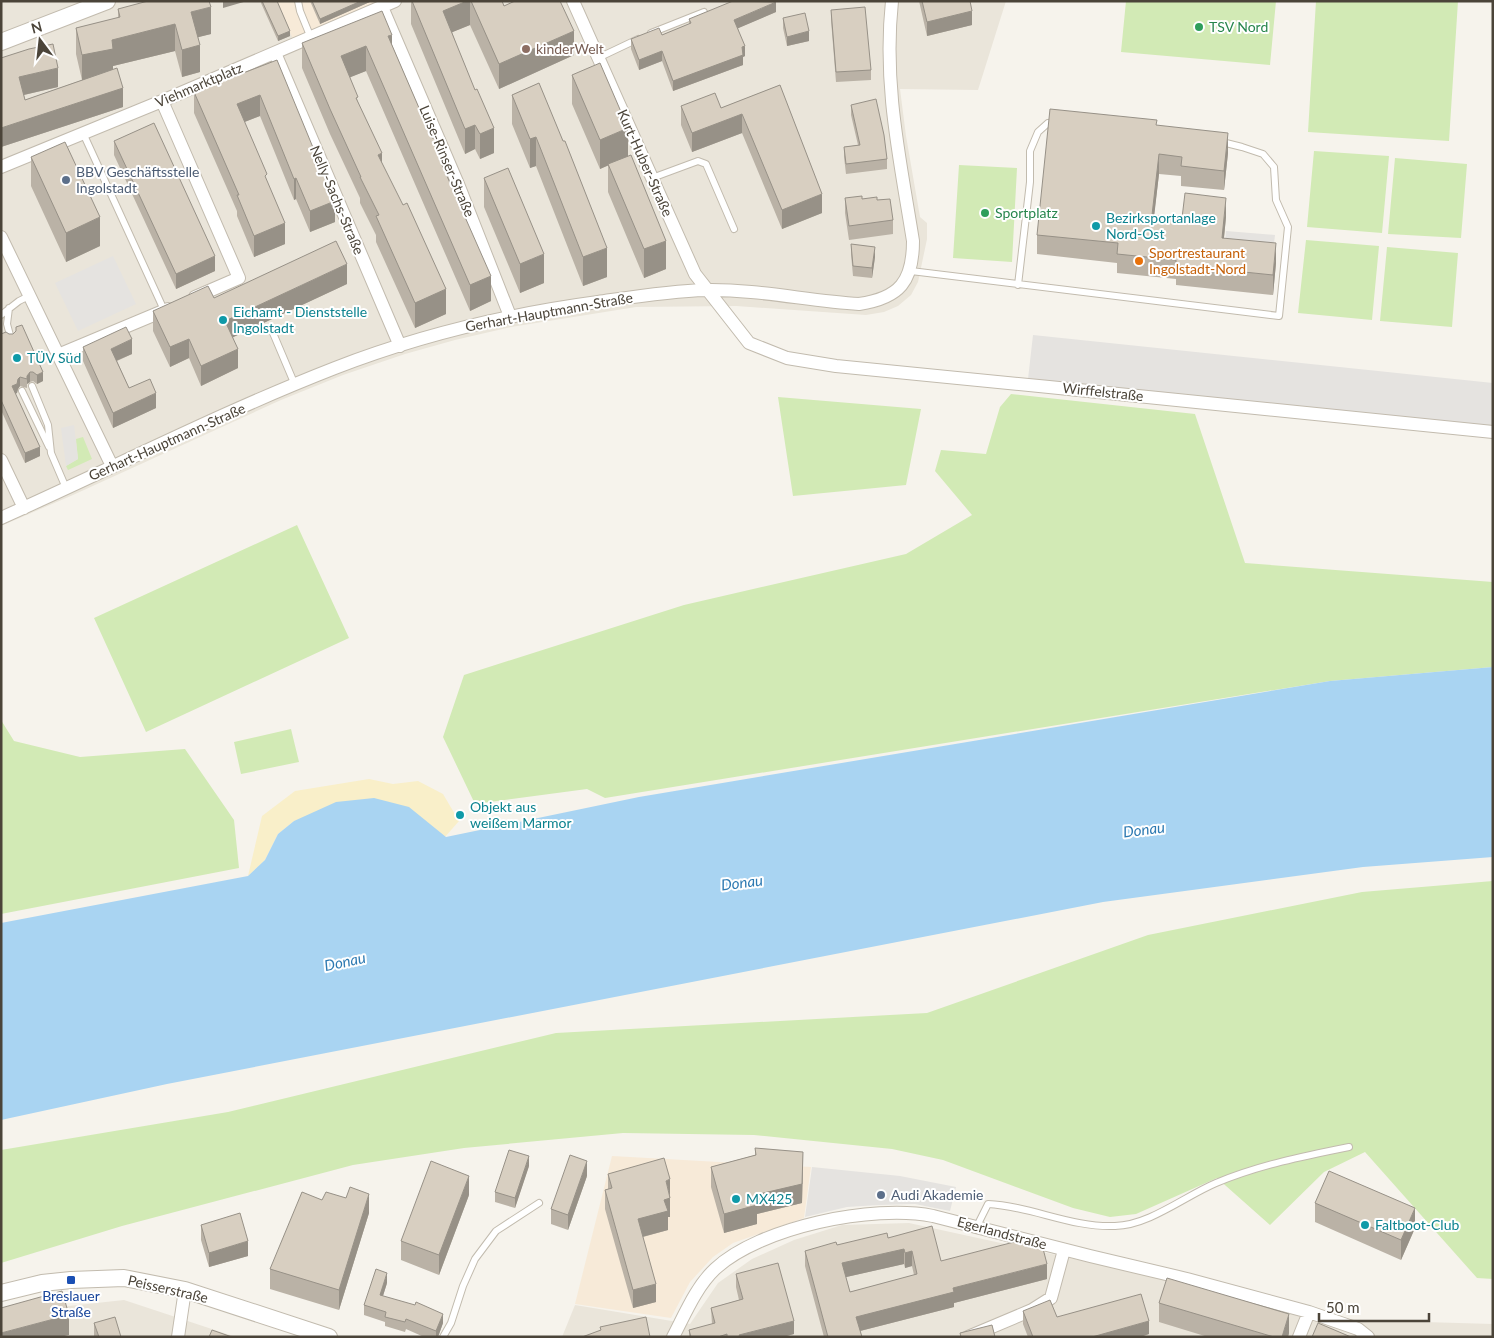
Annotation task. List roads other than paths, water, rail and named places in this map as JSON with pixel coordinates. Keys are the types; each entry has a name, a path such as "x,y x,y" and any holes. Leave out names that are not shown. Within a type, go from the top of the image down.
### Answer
{"street":[{"path":"1,42 107,1"},
{"name":"Viehmarktplatz","path":"1,167 162,101 395,1"},
{"path":"892,1 889,42 890,88 913,241 910,271"},
{"name":"Kurt-Huber-Straße","path":"576,2 598,58 695,274 729,318"},
{"name":"Luise-Rinser-Straße","path":"382,7 458,184 510,316"},
{"name":"Nelly-Sachs-Straße","path":"275,53 400,346"},
{"path":"58,355 238,278 162,101"},
{"path":"1,237 112,466"},
{"name":"Gerhart-Hauptmann-Straße","path":"1,518 295,384 337,367 454,330 510,316 635,296 706,290 859,304 877,302 891,295 904,285 910,271"},
{"name":"Wirffelstraße","path":"729,318 749,343 787,358 836,366 1493,432"},
{"path":"1,460 24,508"},
{"name":"Egerlandstraße","path":"673,1337 702,1283 716,1268 739,1250 768,1237 811,1224 870,1213 914,1212 1187,1279 1309,1312 1358,1329 1368,1337"},
{"path":"968,1337 1032,1310 1051,1298 1064,1250"},
{"name":"Peisserstraße","path":"1,1293 42,1283 124,1278 185,1290 329,1337"},
{"path":"178,1337 185,1290"},
{"path":"1299,1337 1309,1312"}],"lane":[{"path":"298,1 311,38"},
{"path":"598,58 632,41 704,12"},
{"path":"1018,284 1030,182 1030,151 1038,132 1048,123 1063,120"},
{"path":"84,133 164,310"},
{"path":"910,271 1278,316 1288,227 1276,200 1274,167 1263,154 1215,141"},
{"path":"652,178 698,161 706,164 734,229"},
{"path":"1,315 29,296"},
{"path":"9,308 7,324 11,339"},
{"path":"273,333 295,384"},
{"path":"32,386 48,424 51,453"},
{"path":"22,391 66,488"},
{"path":"977,1226 988,1204 1007,1205 1092,1226 1117,1226 1143,1220 1216,1183 1244,1173 1281,1161 1349,1147"},
{"path":"443,1337 451,1323 463,1286 475,1260 496,1231 539,1203"}],"water":[{"name":"Donau","path":"1493,667 1493,857 1363,867 1103,902 167,1084 1,1120 1,923 248,876 265,860 278,834 294,821 336,802 374,798 409,807 446,837 639,797 1330,681"}],"place":[{"name":"TSV Nord","path":"1199,27"},
{"name":"kinderWelt","path":"526,49"},
{"name":"BBV Geschäftsstelle Ingolstadt","path":"66,180"},
{"name":"Sportplatz","path":"985,213"},
{"name":"Bezirksportanlage Nord-Ost","path":"1096,226"},
{"name":"Sportrestaurant Ingolstadt-Nord","path":"1139,261"},
{"name":"Eichamt - Dienststelle Ingolstadt","path":"223,320"},
{"name":"TÜV Süd","path":"17,358"},
{"name":"Objekt aus weißem Marmor","path":"460,815"},
{"name":"Audi Akademie","path":"881,1195"},
{"name":"MX425","path":"736,1199"},
{"name":"Faltboot-Club","path":"1365,1225"},
{"name":"Breslauer Straße","path":"71,1280"}]}
